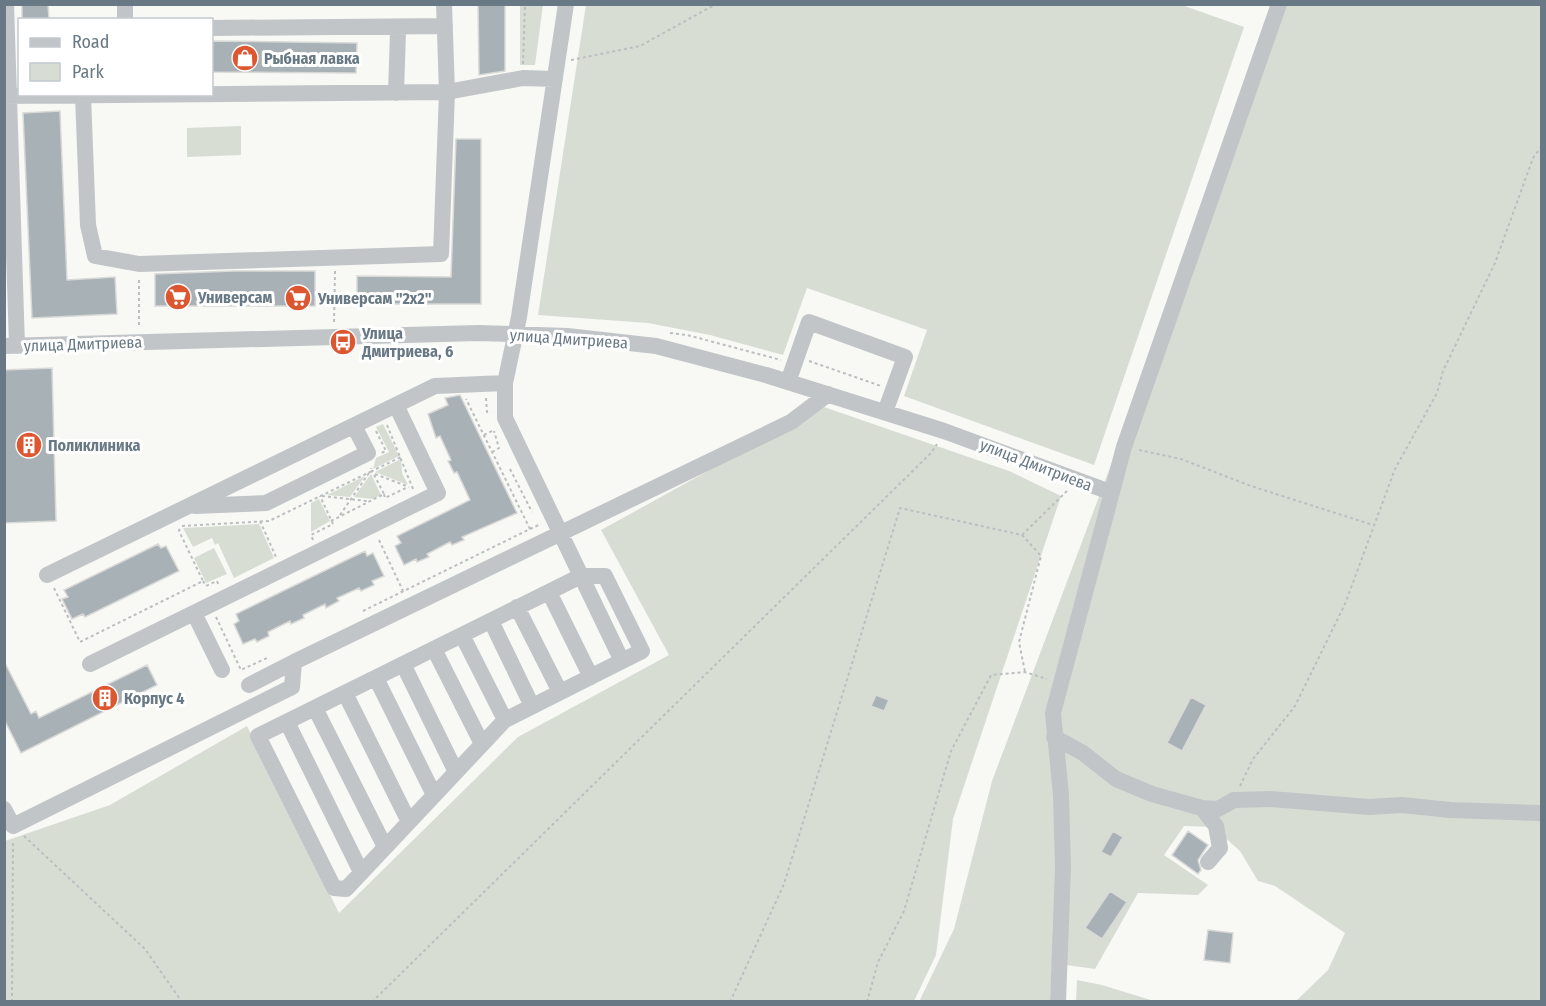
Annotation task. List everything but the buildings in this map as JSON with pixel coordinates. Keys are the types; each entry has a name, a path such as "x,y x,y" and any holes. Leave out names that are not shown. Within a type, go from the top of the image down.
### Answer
{"street":[{"path":"6,4 11,346"},
{"path":"7,96 83,96 88,225 95,256 139,264 441,254 447,92 444,4"},
{"path":"566,4 516,334 505,383 505,418 622,661 505,720 346,889 334,888 258,736 580,576"},
{"path":"1058,1002 1063,868 1061,795 1053,713 1110,492 1124,447 1277,5"},
{"path":"213,28 445,26"},
{"path":"396,93 398,32"},
{"path":"213,94 447,92 523,78 555,79"},
{"path":"788,382 809,322 905,357 885,412"},
{"name":"улица Дмитриева","path":"11,346 516,334 656,346 788,382 885,412 1042,466 1076,482 1110,492"},
{"path":"49,579 189,506 435,386 505,383"},
{"path":"249,685 791,422 828,394"},
{"path":"90,664 438,493 396,405"},
{"path":"189,506 266,503 368,453 354,426"},
{"path":"549,592 591,677"},
{"path":"518,607 560,692"},
{"path":"194,613 222,670"},
{"path":"490,621 532,706"},
{"path":"462,635 505,720"},
{"path":"434,649 482,744"},
{"path":"4,809 13,826 292,687 294,662"},
{"path":"403,664 456,772"},
{"path":"376,678 434,795"},
{"path":"345,693 409,822"},
{"path":"315,708 385,847"},
{"path":"287,722 361,872"},
{"path":"1054,737 1083,753 1116,778 1152,794 1202,808 1218,809 1234,801 1271,799 1369,807 1402,805 1450,810 1542,813"},
{"path":"1202,808 1216,826 1220,848 1208,862"}],"path":[{"path":"523,78 525,4"},
{"path":"571,60 640,46 716,4"},
{"path":"1234,801 1253,759 1295,706 1345,604 1395,468 1437,393 1443,371 1494,263 1533,158 1542,146"},
{"path":"334,322 335,257"},
{"path":"139,264 139,328"},
{"path":"384,420 401,457 404,472 419,502"},
{"path":"374,425 386,451 374,457"},
{"path":"484,435 494,430"},
{"path":"372,1002 931,453 944,431"},
{"path":"1124,447 1181,459 1251,486 1373,525"},
{"path":"181,526 269,521 401,457"},
{"path":"370,466 386,498 410,486"},
{"path":"510,469 531,511 522,513"},
{"path":"372,472 410,486"},
{"path":"338,517 372,472"},
{"path":"1022,536 1076,482"},
{"path":"513,496 521,492"},
{"path":"331,520 384,494"},
{"path":"319,496 370,501"},
{"path":"730,1002 784,884 900,508 1022,536 1041,556 1019,642 1025,672"},
{"path":"49,579 80,642 203,581 179,531 181,526 178,521"},
{"path":"260,521 282,569"},
{"path":"375,532 403,591"},
{"path":"867,1002 878,962 904,910 951,751 991,675 1025,672 1060,683"},
{"path":"12,1002 13,826"},
{"path":"13,826 145,949 182,1002"}],"green space":[{"path":"1179,4 1244,27 1094,465 904,396 927,330 807,288 783,355 710,335 648,323 538,315 586,5"},
{"path":"520,5 543,5 535,65 520,65"},
{"path":"1284,5 1541,5 1541,1001 1296,1001 1328,970 1345,933 1275,886 1258,881 1240,851 1213,827 1184,826 1164,855 1208,885 1198,895 1138,893 1095,969 1052,963 1050,1001 919,1002 954,929 992,781"},
{"path":"241,126 241,155 187,157 187,128"},
{"path":"824,407 1009,471 1061,496 953,819 936,955 914,1001 5,1002 5,841 110,805 247,726 339,913 518,737 669,655 601,530"},
{"path":"383,424 399,456 373,469 376,458 389,452 376,427"},
{"path":"401,459 402,473 408,485 375,472"},
{"path":"371,474 381,495 373,499 354,497"},
{"path":"365,476 350,497 327,495"},
{"path":"319,499 330,521 311,532 311,503"},
{"path":"259,524 274,558 234,578 218,543 215,545 212,538 193,547 183,528"},
{"path":"214,548 227,574 206,583 194,558"},
{"path":"1077,980 1102,985 1154,1001 1076,1001"}],"place":[{"name":"Рыбная лавка","path":"245,58"},
{"name":"Универсам","path":"178,297"},
{"name":"Универсам \"2x2\"","path":"298,298"},
{"name":"Улица Дмитриева, 6","path":"343,342"},
{"name":"Поликлиника","path":"29,445"},
{"name":"Корпус 4","path":"105,698"}]}
